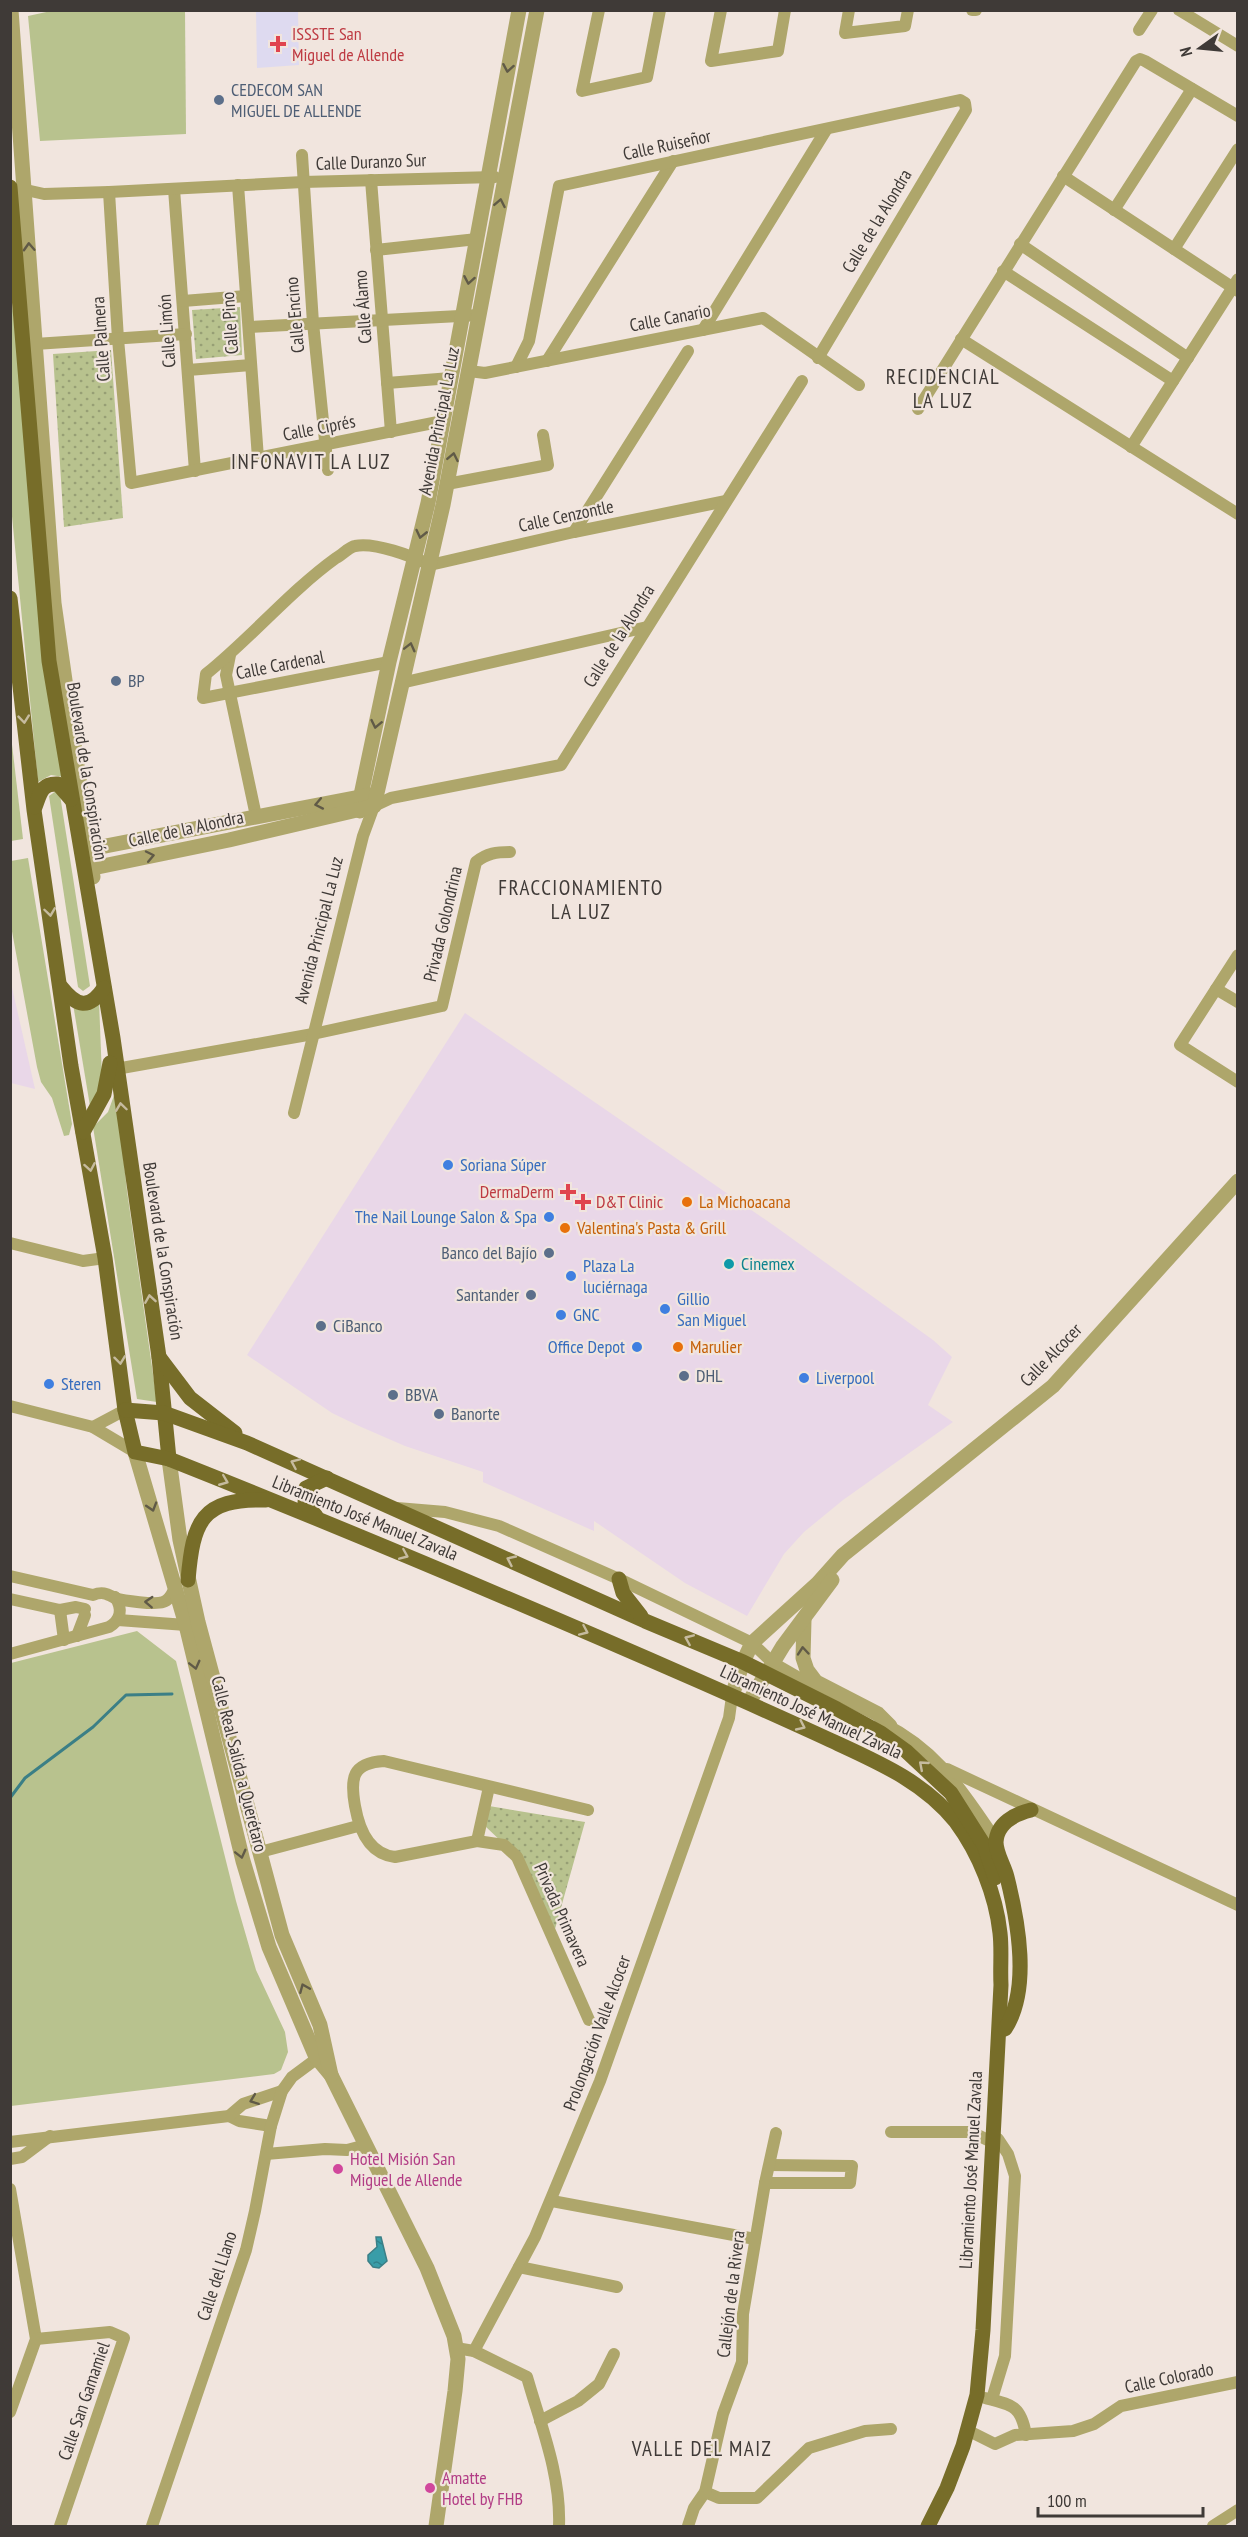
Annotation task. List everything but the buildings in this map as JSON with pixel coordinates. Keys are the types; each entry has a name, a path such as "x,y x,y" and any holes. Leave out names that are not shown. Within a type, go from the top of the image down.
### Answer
{"main road":[{"name":"Boulevard de la Conspiración","path":"18,188 50,661 112,1038 159,1357 169,1460"},
{"path":"10,598 34,810 71,1066 105,1258 125,1410 135,1452"},
{"path":"34,810 43,788 50,784 57,784 71,799"},
{"path":"61,987 70,999 79,1003 96,1000 104,988"},
{"path":"83,1132 104,1094 109,1073 112,1038"},
{"path":"159,1357 190,1398 248,1443"},
{"path":"125,1410 164,1413 248,1443"},
{"name":"Libramiento José Manuel Zavala","path":"248,1443 645,1621 743,1662 770,1668 881,1733 929,1770 951,1793 984,1845 999,1889 1007,1934 1005,2029 995,2140 983,2330 977,2395 963,2446 947,2488 928,2526"},
{"name":"Libramiento José Manuel Zavala","path":"135,1452 169,1460 273,1500 749,1702 884,1765 911,1781 956,1822 974,1852 992,1893 1000,1933 1000,1985 987,2398 952,2492 935,2526"},
{"path":"320,1520 308,1508 304,1497 306,1488 327,1478"},
{"path":"182,1584 193,1536 198,1523 208,1513 231,1503 273,1500"},
{"path":"619,1579 623,1593 645,1621"},
{"path":"1005,2029 1014,2015 1019,1955 1013,1902 996,1840 1008,1820 1017,1814 1031,1810"}],"street":[{"path":"11,10 18,188 35,344 54,603 62,673 93,868 99,958"},
{"name":"Avenida Principal La Luz","path":"373,801 390,662 416,557 443,421 519,10"},
{"name":"Avenida Principal La Luz","path":"294,1113 430,565 537,10"},
{"path":"599,10 582,91 647,76 660,10"},
{"path":"721,10 711,61 778,51 785,10"},
{"path":"849,10 845,33 905,26 908,10"},
{"path":"1139,30 1152,10"},
{"path":"1179,10 1236,41"},
{"path":"918,409 1136,61 1140,59 1145,61 1238,116"},
{"path":"1114,210 1191,89"},
{"name":"Calle Ruiseñor","path":"516,367 529,341 559,186 960,100 965,103"},
{"name":"Calle de la Alondra","path":"818,358 966,110 965,103"},
{"path":"703,330 826,130"},
{"path":"1174,249 1238,149"},
{"name":"Calle Encino","path":"302,156 313,324 328,470"},
{"path":"548,361 673,161"},
{"path":"1063,176 1174,249 1236,286 1131,447"},
{"name":"Calle Duranzo Sur","path":"18,188 44,194 303,182 505,177"},
{"name":"Calle Álamo","path":"371,180 391,432"},
{"path":"10,182 18,188"},
{"name":"Calle Pino","path":"238,186 258,458"},
{"name":"Calle Limón","path":"174,189 195,471"},
{"name":"Calle Palmera","path":"109,192 118,339 131,483"},
{"path":"376,250 477,239"},
{"path":"1020,244 1188,358"},
{"path":"1003,271 1173,381"},
{"path":"183,301 246,296"},
{"path":"249,327 479,315"},
{"name":"Calle Canario","path":"469,371 485,373 763,318 859,386"},
{"path":"35,344 186,334"},
{"path":"961,339 1238,514"},
{"path":"574,532 688,351"},
{"path":"188,370 251,364"},
{"path":"387,383 451,378"},
{"name":"Calle de la Alondra","path":"90,849 256,816 373,801 561,765 802,381"},
{"name":"Calle Ciprés","path":"131,483 443,421"},
{"path":"447,484 548,465 543,435"},
{"name":"Calle Cenzontle","path":"430,565 574,532 726,501"},
{"path":"230,655 226,675 229,693 203,698 206,674 230,655 321,569 354,546 378,547 416,557 430,565"},
{"path":"401,683 647,627"},
{"name":"Calle Cardenal","path":"256,816 229,693 390,662"},
{"name":"Calle de la Alondra","path":"93,868 229,840 373,801"},
{"path":"225,822 229,840"},
{"name":"Privada Golondrina","path":"313,1034 442,1006 476,862 497,852 510,852"},
{"path":"1238,955 1180,1045 1238,1082"},
{"path":"1216,989 1238,1002"},
{"path":"116,1068 313,1034"},
{"name":"Calle Alcocer","path":"732,1696 752,1643 818,1583 843,1555 1053,1386 1238,1181"},
{"path":"10,1243 83,1261 105,1258"},
{"path":"10,1406 93,1427 135,1452"},
{"path":"93,1427 125,1410"},
{"name":"Calle Real Salida a Querétaro","path":"135,1452 182,1584 282,1935 320,2025 321,2055"},
{"name":"Calle Real Salida a Querétaro","path":"169,1460 182,1584"},
{"path":"396,1508 445,1512 499,1526 619,1579 752,1643 770,1668 890,1726 910,1739 946,1769 1238,1905"},
{"name":"Calle Alcocer","path":"749,1702 831,1581 843,1555"},
{"path":"10,1576 93,1595 104,1592 115,1598 148,1603 163,1602 170,1598 182,1584"},
{"path":"77,1636 89,1599 93,1595"},
{"path":"10,1654 114,1624 118,1620 120,1608 115,1598"},
{"path":"10,1599 60,1610 76,1607 85,1612 92,1625 103,1628"},
{"path":"60,1610 64,1640"},
{"path":"804,1619 803,1658 807,1670 816,1682 878,1714 890,1726"},
{"path":"118,1620 192,1623"},
{"name":"Calle Real Salida a Querétaro","path":"192,1623 243,1861 269,1947 427,2268 454,2336 458,2359 455,2391 436,2526"},
{"name":"Prolongación Valle Alcocer","path":"474,2351 552,2201 600,2080 729,1718 732,1696"},
{"path":"729,1718 749,1702"},
{"name":"Privada Primavera","path":"588,1810 384,1761 370,1762 360,1768 353,1776 351,1785 358,1826 370,1844 385,1856 395,1857 477,1841 504,1845 517,1857 589,2020"},
{"path":"946,1769 996,1840"},
{"path":"477,1841 489,1787"},
{"path":"260,1852 358,1826"},
{"name":"Calle del Llano","path":"152,2526 246,2250 271,2126 282,2091 292,2077 321,2055"},
{"path":"229,2116 243,2104 282,2091"},
{"path":"10,2142 229,2116 240,2121 271,2126"},
{"path":"891,2132 971,2132 995,2140"},
{"name":"Callejón de la Rivera","path":"705,2492 723,2414 742,2362 743,2314 765,2183 776,2133"},
{"path":"10,2159 22,2157 51,2136"},
{"path":"266,2154 325,2149 347,2150 366,2145"},
{"path":"765,2183 850,2182 852,2166 770,2165"},
{"path":"10,2189 36,2339 10,2412"},
{"path":"552,2201 755,2239"},
{"path":"519,2267 617,2287"},
{"name":"Calle San Gamamiel","path":"36,2339 110,2332 124,2338 60,2526"},
{"path":"456,2348 474,2351 527,2377 560,2499 559,2526"},
{"path":"540,2421 578,2400 598,2384 614,2354"},
{"name":"Calle Colorado","path":"974,2433 994,2444 1015,2435 1073,2431 1094,2424 1121,2406 1238,2382"},
{"path":"987,2398 1011,2404 1023,2416 1026,2435"},
{"path":"688,2526 694,2508 705,2492 719,2498 757,2498 809,2448 865,2431 891,2429"},
{"path":"1213,2526 1238,2510"}],"shaded area":[{"name":"ISSSTE San Miguel de Allende","path":"256,11 298,11 299,65 257,68"},
{"path":"10,979 11,983 35,1089 11,1083"},
{"name":"Plaza La luciérnaga","path":"465,1013 776,1227 933,1340 952,1357 928,1405 953,1422 843,1500 804,1532 784,1554 747,1616 685,1583 594,1521 594,1531 483,1482 483,1472 405,1446 359,1426 332,1413 247,1355"}],"green space":[{"path":"51,11 185,11 186,134 40,141 28,16"},
{"path":"10,284 64,777 51,775 38,782 10,496"},
{"path":"240,307 242,355 196,359 192,310"},
{"path":"111,350 123,518 64,527 53,354"},
{"path":"10,727 23,839 11,841 10,841"},
{"path":"56,791 60,795 90,986 83,991 78,987 49,796"},
{"path":"28,858 72,1124 69,1135 64,1136 52,1098 41,1082 37,1067 11,926 11,861"},
{"path":"99,1001 102,1077 91,1112 73,1004"},
{"path":"116,1090 127,1191 157,1402 137,1399 93,1127 108,1112"},
{"path":"137,1631 176,1661 236,1901 256,1970 285,2032 288,2052 281,2070 274,2074 11,2106 11,1663"},
{"path":"489,1806 585,1822 555,1929 525,1864 485,1826"}],"water":[{"path":"376,2237 381,2237 387,2261 379,2268 373,2267 368,2261 368,2255 377,2247"}],"waterway":[{"path":"10,1798 25,1778 93,1727 126,1695 172,1694"}],"place":[{"name":"ISSSTE San Miguel de Allende","path":"278,44"},
{"name":"CEDECOM SAN MIGUEL DE ALLENDE","path":"219,100"},
{"name":"BP","path":"116,681"},
{"name":"Soriana Súper","path":"448,1165"},
{"name":"DermaDerm","path":"568,1192"},
{"name":"D&T Clinic","path":"583,1202"},
{"name":"La Michoacana","path":"687,1202"},
{"name":"The Nail Lounge Salon & Spa","path":"549,1217"},
{"name":"Valentina's Pasta & Grill","path":"565,1228"},
{"name":"Banco del Bajío","path":"549,1253"},
{"name":"Cinemex","path":"729,1264"},
{"name":"Plaza La luciérnaga","path":"571,1276"},
{"name":"Santander","path":"531,1295"},
{"name":"Gillio San Miguel","path":"665,1309"},
{"name":"GNC","path":"561,1315"},
{"name":"CiBanco","path":"321,1326"},
{"name":"Office Depot","path":"637,1347"},
{"name":"Marulier","path":"678,1347"},
{"name":"DHL","path":"684,1376"},
{"name":"Liverpool","path":"804,1378"},
{"name":"Steren","path":"49,1384"},
{"name":"BBVA","path":"393,1395"},
{"name":"Banorte","path":"439,1414"},
{"name":"Hotel Misión San Miguel de Allende","path":"338,2169"},
{"name":"Amatte Hotel by FHB","path":"430,2488"}],"district":[{"name":"RECIDENCIAL LA LUZ","path":"943,389"},
{"name":"INFONAVIT LA LUZ","path":"311,462"},
{"name":"FRACCIONAMIENTO LA LUZ","path":"581,900"},
{"name":"VALLE DEL MAIZ","path":"702,2449"}]}
